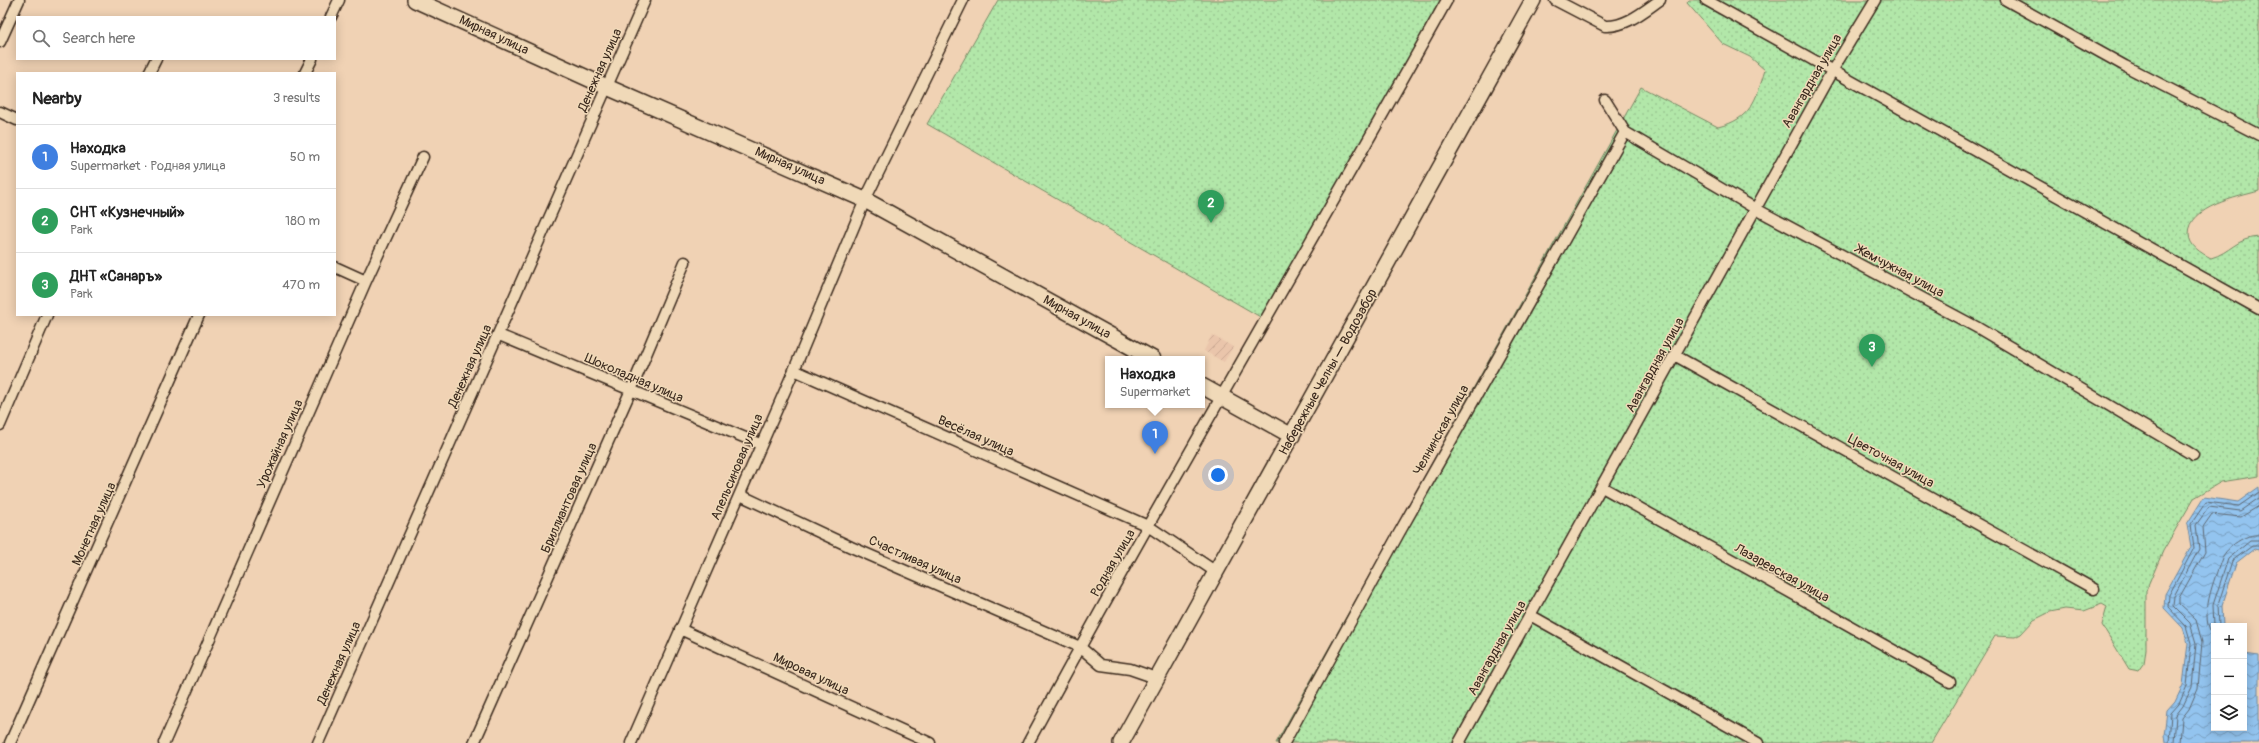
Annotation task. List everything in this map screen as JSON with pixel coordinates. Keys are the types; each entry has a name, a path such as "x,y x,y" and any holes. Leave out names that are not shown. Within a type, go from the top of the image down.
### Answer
{"street":[{"path":"0,42 19,0"},
{"path":"331,16 339,0"},
{"name":"Мирная улица","path":"415,0 607,87 865,200 1148,356"},
{"name":"Денежная улица","path":"318,743 646,0"},
{"name":"Апельсиновая улица","path":"631,743 740,495 760,444 794,370 865,200 963,0"},
{"name":"Родная улица","path":"1028,743 1220,396 1294,273 1447,0"},
{"name":"Набережные Челны — Водозабор","path":"1121,743 1534,0"},
{"path":"1556,0 1605,26 1614,26 1631,20 1660,0"},
{"path":"1706,0 2259,309"},
{"name":"Авангардная улица","path":"1459,743 1676,356 1832,71 1875,0"},
{"path":"2006,0 2125,66 2259,135"},
{"path":"150,72 156,60"},
{"path":"306,72 312,60"},
{"name":"Жемчужная улица","path":"1605,100 1625,132 1756,209 1978,328 2193,455"},
{"path":"0,112 16,120"},
{"name":"Челнинская улица","path":"1284,743 1463,419 1625,132"},
{"name":"Урожайная улица","path":"164,743 422,157"},
{"name":"Бриллиантовая улица","path":"474,743 631,390 685,262"},
{"path":"336,267 366,282"},
{"path":"0,425 47,316"},
{"name":"Монетная улица","path":"10,743 199,316"},
{"name":"Шоколадная улица","path":"499,335 760,444"},
{"name":"Цветочная улица","path":"1676,356 2094,589"},
{"name":"Весёлая улица","path":"794,370 1148,526 1216,572"},
{"path":"1205,388 1292,436"},
{"name":"Лазаревская улица","path":"1602,487 1950,682"},
{"name":"Счастливая улица","path":"740,495 851,547 1080,647 1101,665 1130,669 1156,678"},
{"path":"1530,615 1758,743"},
{"name":"Мировая улица","path":"680,629 930,743"}],"shaded area":[{"path":"1212,335 1233,347 1224,362 1204,351"}],"green space":[{"path":"998,0 1450,0 1269,322 927,124"},
{"path":"1689,0 2259,0 2259,191 2216,204 2206,210 2197,216 2191,224 2189,234 2193,246 2211,258 2218,256 2244,240 2259,237 2259,476 2221,482 2194,498 2163,551 2146,591 2146,649 2144,664 2139,671 2129,669 2102,625 2107,607 2102,604 2084,611 2065,609 2050,612 2034,620 2021,634 2015,637 1995,636 1931,743 1276,743 1641,87 1718,127 1738,119 1745,113 1755,99 1765,70 1750,57 1723,44 1687,3"}],"water":[{"path":"2259,487 2259,550 2254,549 2236,563 2222,606 2223,623 2211,623 2211,731 2247,731 2247,654 2259,656 2259,743 2165,743 2164,735 2167,711 2175,702 2183,685 2188,643 2183,628 2164,608 2165,594 2191,547 2187,524 2204,497 2238,502"}],"place":[{"name":"СНТ «Кузнечный»","path":"1211,223"},
{"name":"ДНТ «Санаръ»","path":"1872,367"},
{"name":"Находка","path":"1155,454"}]}
